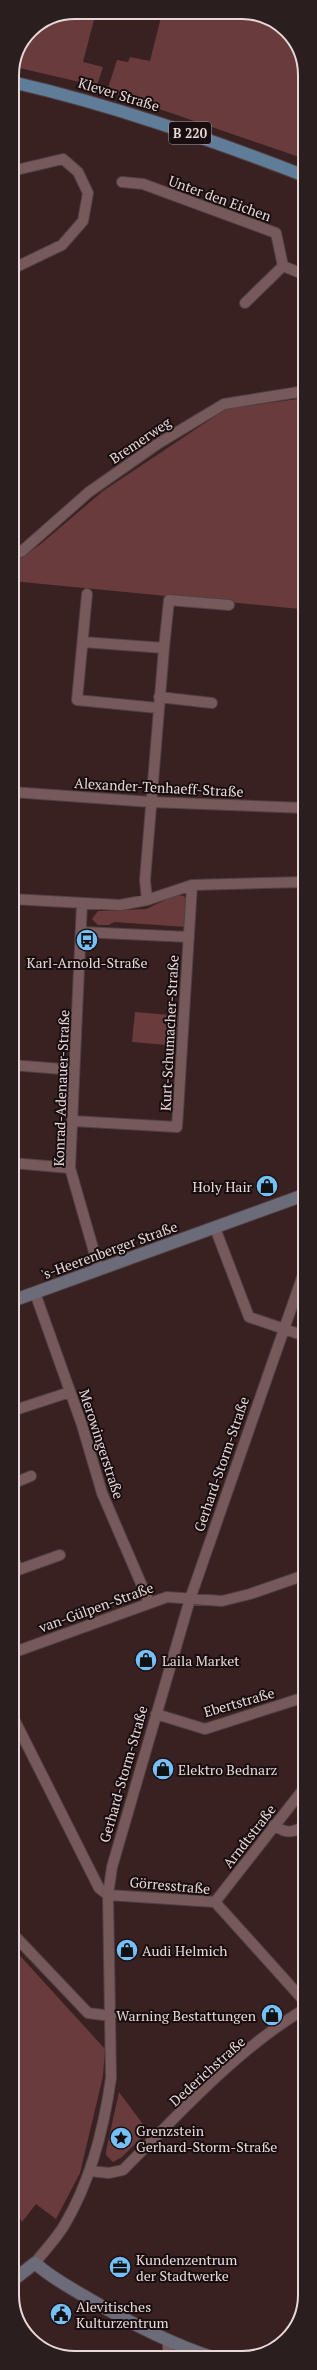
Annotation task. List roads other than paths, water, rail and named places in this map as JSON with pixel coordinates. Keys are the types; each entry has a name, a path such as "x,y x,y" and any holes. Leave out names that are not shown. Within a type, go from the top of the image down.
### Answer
{"main road":[{"name":"Klever Straße","path":"19,84 73,96 148,118 298,173"}],"street":[{"path":"19,169 63,159 78,172 88,193 83,221 62,245 19,266"},
{"name":"Unter den Eichen","path":"122,182 143,184 276,233 283,266"},
{"path":"245,303 283,266 298,272"},
{"name":"Bremerweg","path":"19,552 89,492 159,442 224,404 298,392"},
{"path":"87,594 77,700 158,708"},
{"path":"147,900 145,880 158,697 169,600 229,605"},
{"path":"83,642 164,648"},
{"path":"158,697 212,703"},
{"name":"Alexander-Tenhaeff-Straße","path":"19,793 151,802 298,808"},
{"path":"19,899 120,905 147,900 192,885 298,882"},
{"name":"Kurt-Schumacher-Straße","path":"73,1121 177,1127 192,885"},
{"name":"Konrad-Adenauer-Straße","path":"82,903 82,932 70,1168 99,1269"},
{"path":"82,932 189,937"},
{"path":"19,1066 74,1070"},
{"path":"19,1164 70,1168"},
{"name":"'s-Heerenberger Straße","path":"19,1299 215,1228 298,1194"},
{"path":"215,1228 249,1317 298,1333"},
{"name":"Gerhard-Storm-Straße","path":"19,2276 35,2263 65,2225 78,2200 90,2171 107,2105 110,2085 108,1895 112,1867 190,1599 298,1289"},
{"name":"Merowingerstraße","path":"35,1293 70,1392 102,1493 149,1602"},
{"path":"19,1409 70,1392"},
{"path":"19,1481 32,1476"},
{"path":"19,1570 60,1555"},
{"name":"van-Gülpen-Straße","path":"19,1650 149,1602 167,1597 222,1601 250,1594 298,1577"},
{"name":"Ebertstraße","path":"156,1714 204,1729 298,1699"},
{"path":"19,1729 99,1888 108,1895"},
{"name":"Arndtstraße","path":"215,1902 298,1796"},
{"path":"274,1825 282,1832 289,1833 298,1829"},
{"name":"Görresstraße","path":"108,1895 215,1902 298,1994"},
{"path":"19,1940 88,2013 110,2016"},
{"name":"Dederichstraße","path":"90,2171 109,2173 123,2170 222,2074 253,2047 298,2014"},
{"path":"35,2263 54,2278 132,2323 168,2342 194,2351"},
{"path":"168,2342 168,2351"}],"place":[{"name":"Karl-Arnold-Straße","path":"87,940"},
{"name":"Holy Hair","path":"267,1186"},
{"name":"Laila Market","path":"146,1660"},
{"name":"Elektro Bednarz","path":"163,1769"},
{"name":"Audi Helmich","path":"127,1950"},
{"name":"Warning Bestattungen","path":"272,2015"},
{"name":"Grenzstein Gerhard-Storm-Straße","path":"121,2138"},
{"name":"Kundenzentrum der Stadtwerke","path":"120,2267"},
{"name":"Alevitisches Kulturzentrum","path":"61,2314"}]}
